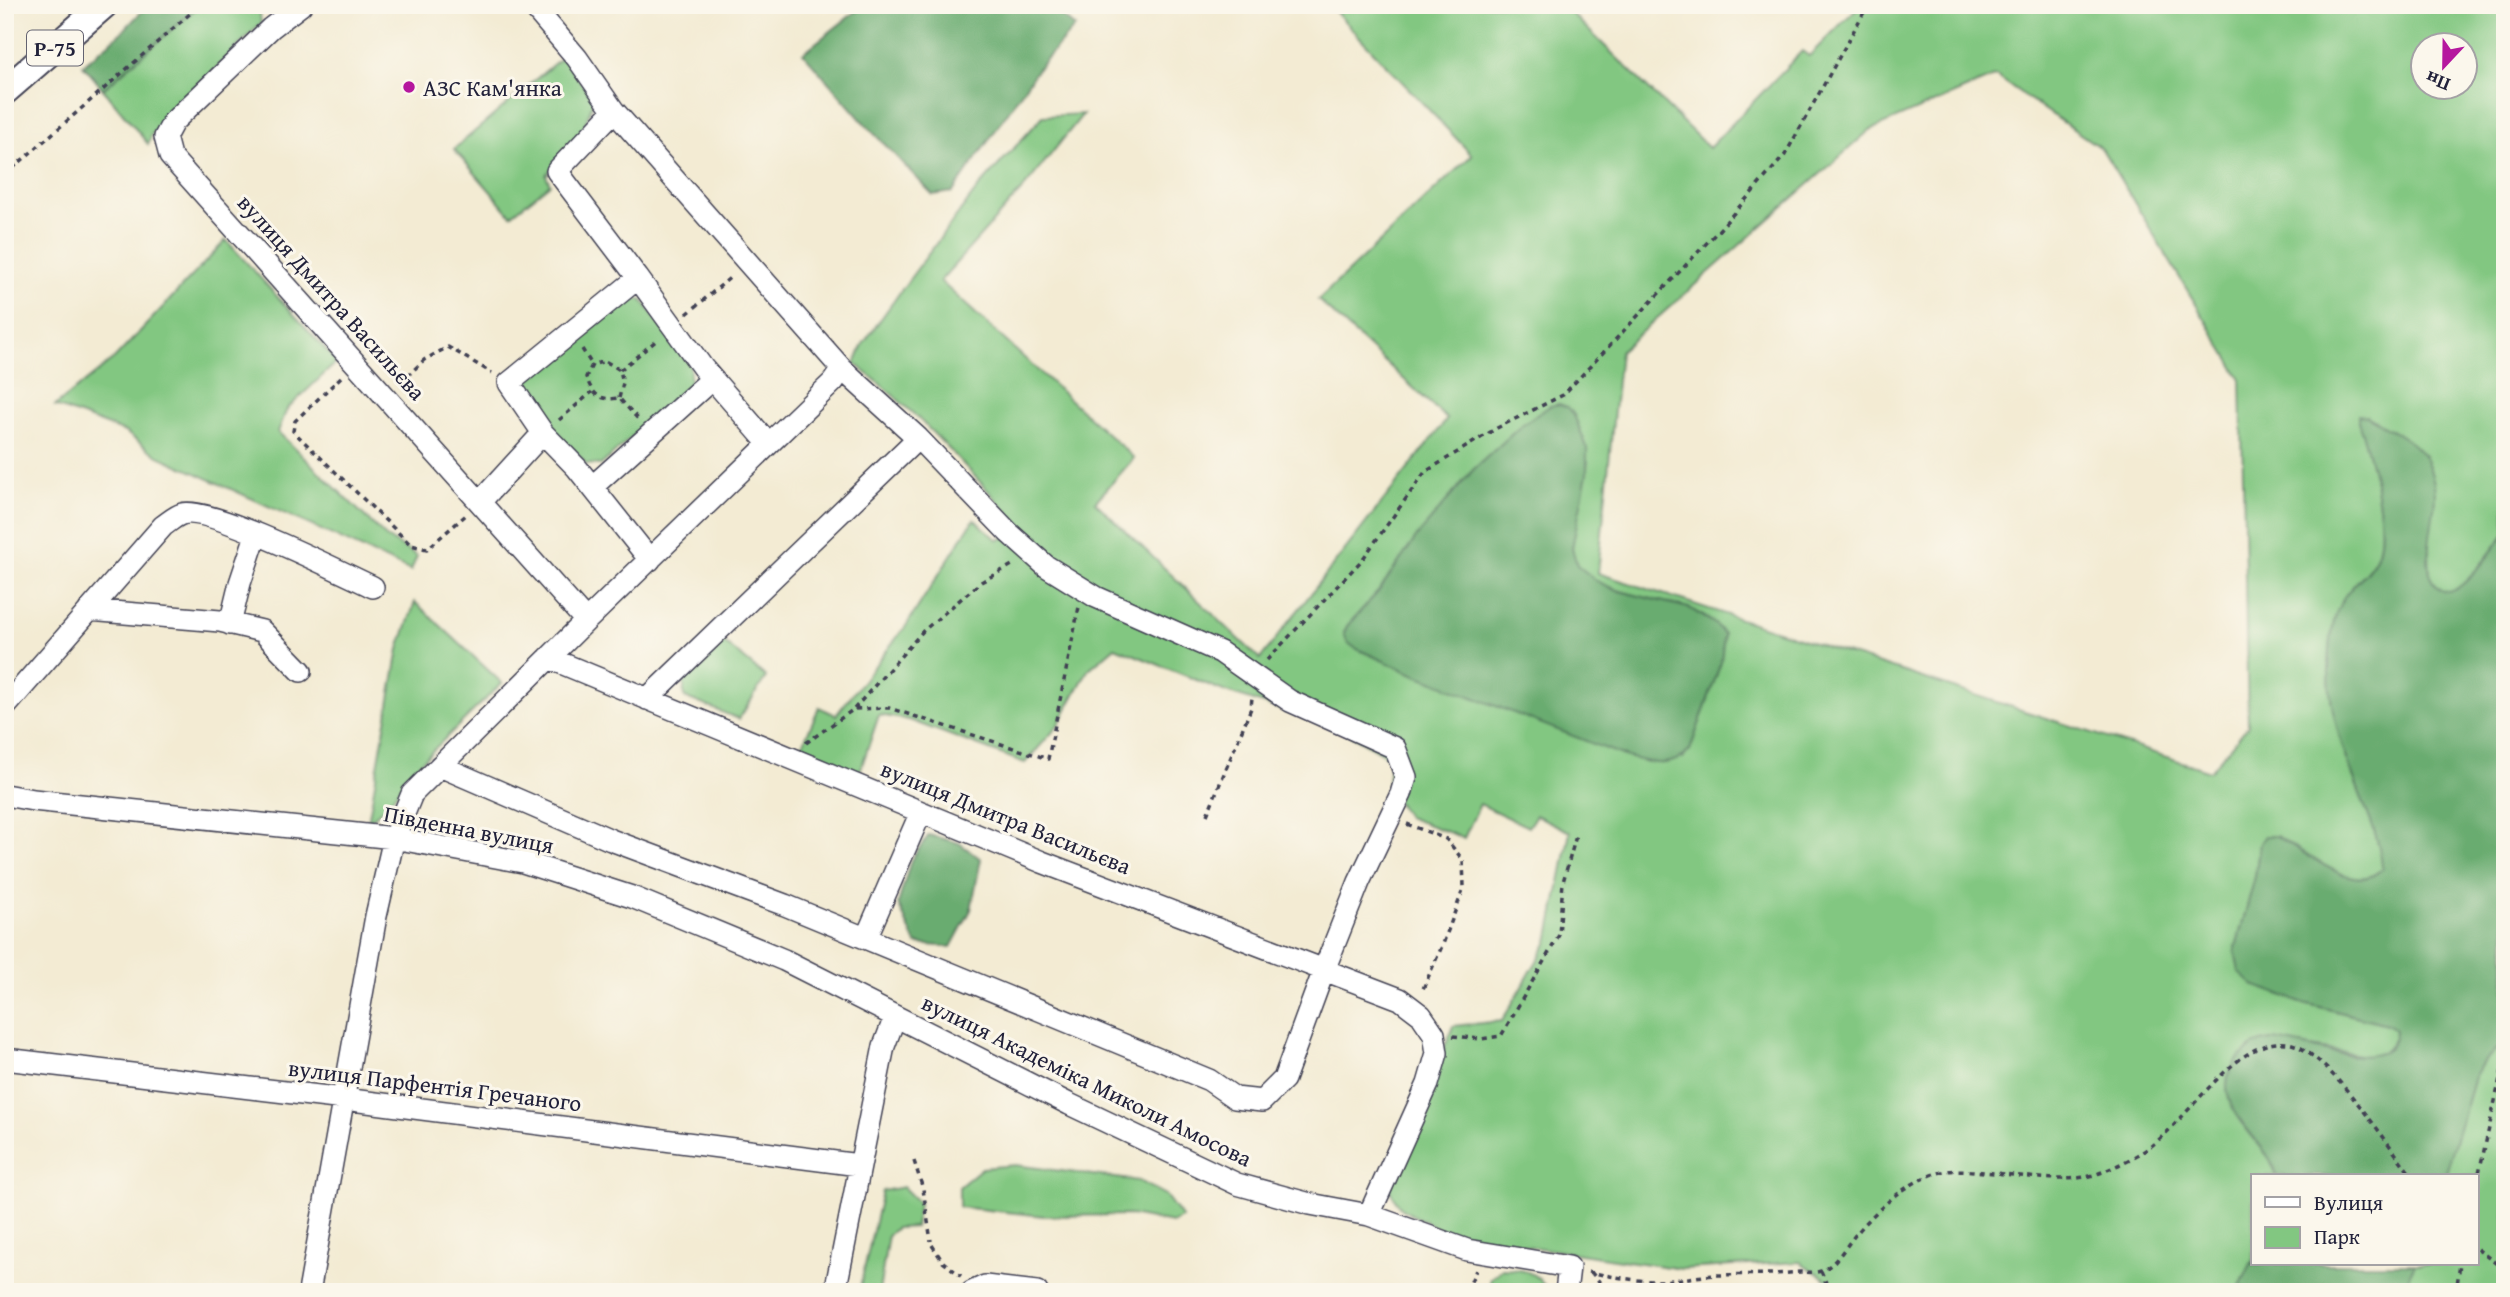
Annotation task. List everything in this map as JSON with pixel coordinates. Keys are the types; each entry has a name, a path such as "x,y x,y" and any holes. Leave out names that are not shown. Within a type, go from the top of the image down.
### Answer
{"main road":[{"name":"Р-75","path":"5,91 104,5"}],"street":[{"path":"440,766 611,840 866,938 1209,1080 1236,1098 1262,1101 1284,1079 1359,882 1401,794 1406,777 1395,748 1290,701 1220,652 1096,597 1036,557 1009,534 918,438 842,369 614,111 577,58 531,5"},
{"name":"вулиця Дмитра Васильєва","path":"291,8 173,122 165,137 170,156 586,621"},
{"path":"614,111 556,171 712,379 769,444"},
{"path":"638,278 509,383 543,433 592,487 650,561"},
{"path":"309,1292 364,974 394,838 412,794 586,621 834,382 842,369"},
{"path":"592,487 712,379"},
{"path":"480,502 543,433"},
{"path":"647,699 918,438"},
{"path":"5,708 163,526 183,513 208,516 373,587"},
{"path":"230,624 256,535"},
{"path":"89,610 230,624 262,631 301,671"},
{"name":"вулиця Дмитра Васильєва","path":"549,658 1042,862 1400,999 1422,1015 1434,1039"},
{"name":"Південна вулиця","path":"5,794 47,802 394,838 523,862 632,897 784,960 895,1017"},
{"path":"866,938 921,812"},
{"name":"вулиця Академіка Миколи Амосова","path":"835,1292 884,1046 895,1017 1237,1184 1310,1204 1369,1215 1467,1250 1569,1267"},
{"path":"1369,1215 1428,1084 1437,1053 1434,1039"},
{"name":"вулиця Парфентія Гречаного","path":"5,1059 859,1165"},
{"path":"1566,1292 1569,1267"},
{"path":"974,1290 985,1286 1037,1292"}],"path":[{"path":"5,175 200,5"},
{"path":"1206,815 1251,708 1253,675 1362,560 1425,472 1497,428 1563,395 1709,241 1785,155 1868,5"},
{"path":"620,370 747,263"},
{"path":"386,396 424,360 448,347 509,383"},
{"path":"605,361 620,370 623,383 619,397 606,400 592,392 586,377 592,365 605,361"},
{"path":"356,363 295,421 293,431 411,545 427,549 480,502"},
{"path":"543,433 592,392"},
{"path":"619,397 652,433"},
{"path":"788,757 854,709 923,631 981,582 1007,566 1036,557"},
{"path":"854,709 889,708 1048,759 1082,588"},
{"path":"1390,818 1446,839 1463,860 1464,887 1443,944 1413,1009"},
{"path":"1434,1039 1456,1034 1481,1039 1501,1036 1559,935 1563,882 1576,836"},
{"path":"1569,1267 1657,1281 1718,1275 1821,1271 1833,1262 1860,1229 1883,1207 1908,1187 1934,1174 1959,1170 2058,1179 2086,1177 2140,1154 2160,1140 2240,1058 2264,1045 2276,1042 2297,1045 2327,1068 2410,1174"},
{"path":"2478,1178 2505,1056"},
{"path":"914,1161 923,1189 932,1243 943,1262 974,1290"},
{"path":"2478,1250 2505,1270"},
{"path":"1455,1292 1469,1286 1485,1253"},
{"path":"2456,1292 2460,1266"},
{"path":"1821,1271 1830,1292"},
{"path":"1591,1272 1608,1292"}],"green space":[{"path":"148,5 200,5 103,89 83,65 123,31"},
{"path":"200,5 259,5 261,23 152,134 148,144 103,89"},
{"path":"864,5 1048,5 1075,27 1039,67 953,192 933,195 865,124 803,53"},
{"path":"1329,5 1563,5 1709,148 1802,51 1809,56 1856,9 1854,5 2505,5 2505,534 2464,583 2450,592 2441,589 2430,575 2425,457 2411,443 2367,416 2358,421 2376,489 2381,527 2380,544 2373,563 2339,607 2332,635 2329,672 2339,736 2380,849 2382,868 2371,876 2359,878 2344,875 2276,836 2265,836 2260,844 2255,877 2235,951 2253,985 2304,1003 2387,1024 2395,1030 2388,1047 2372,1057 2270,1040 2249,1048 2231,1070 2240,1121 2270,1159 2276,1174 2251,1174 2251,1264 2237,1292 1846,1292 1800,1262 1682,1269 1451,1235 1401,1209 1389,1189 1453,1026 1502,1021 1548,942 1570,832 1536,815 1528,827 1480,804 1464,838 1407,817 1388,788 1390,758 1341,729 1226,692 1115,647 1088,670 1058,726 1025,763 909,720 879,715 858,777 802,746 819,707 836,715 906,626 974,519 998,540 1024,530 922,422 855,364 863,344 978,188 1043,116 1083,114 1027,184 940,281 1134,458 1095,502 1260,659 1447,419 1318,300 1472,155","holes":["1996,76 2102,149 2241,379 2248,726 2210,771 1598,573 1620,351 1870,130","1523,424 1588,461 1572,541 1576,565 1587,576 1602,584 1691,609 1715,624 1721,662 1690,750 1683,758 1406,671 1355,648 1347,641 1344,633 1347,626 1378,592 1418,535 1473,470"]},
{"path":"562,57 594,99 583,130 546,175 550,184 511,215 454,149"},
{"path":"226,240 337,362 287,409 278,432 386,537 417,556 411,571 158,456 125,432 55,406 115,358"},
{"path":"627,297 642,300 690,365 690,384 601,465 586,464 521,394 521,384"},
{"path":"1559,404 1568,407 1574,415 1587,447 1587,474 1572,548 1577,565 1597,581 1615,590 1689,608 1715,624 1724,634 1721,662 1690,750 1668,763 1627,757 1406,671 1355,648 1347,642 1344,633 1347,626 1378,592 1418,535 1473,470 1523,424 1550,406"},
{"path":"2358,415 2367,416 2408,440 2428,464 2435,496 2428,559 2433,581 2440,589 2445,592 2452,591 2466,582 2505,534 2505,1042 2483,1062 2474,1077 2446,1174 2276,1174 2273,1164 2236,1113 2229,1100 2227,1086 2230,1072 2237,1061 2252,1047 2265,1041 2284,1041 2363,1056 2379,1053 2391,1045 2395,1030 2387,1024 2304,1003 2253,985 2239,972 2235,951 2255,877 2260,843 2265,836 2276,836 2344,875 2358,878 2371,876 2382,868 2376,834 2335,720 2329,669 2336,613 2344,597 2374,561 2380,542 2381,525 2376,488"},
{"path":"415,602 502,683 417,766 387,805 368,822 399,649"},
{"path":"721,640 766,677 739,719 684,697 685,678 693,664"},
{"path":"929,835 959,843 981,859 971,910 951,947 916,944 898,904 911,860"},
{"path":"2505,1042 2505,1292 2386,1292 2398,1286 2413,1266 2478,1266 2478,1174 2446,1174 2474,1077 2483,1062"},
{"path":"1015,1165 1139,1181 1165,1195 1182,1218 1172,1223 1130,1215 1044,1216 959,1207 959,1187 982,1168"},
{"path":"903,1187 919,1203 915,1227 896,1228 888,1235 879,1292 859,1292 882,1191"},
{"path":"2251,1264 2414,1266 2407,1279 2386,1292 2237,1292"},
{"path":"1502,1269 1534,1275 1548,1292 1488,1292 1491,1278"}],"place":[{"name":"АЗС Кам'янка","path":"409,87"}]}
